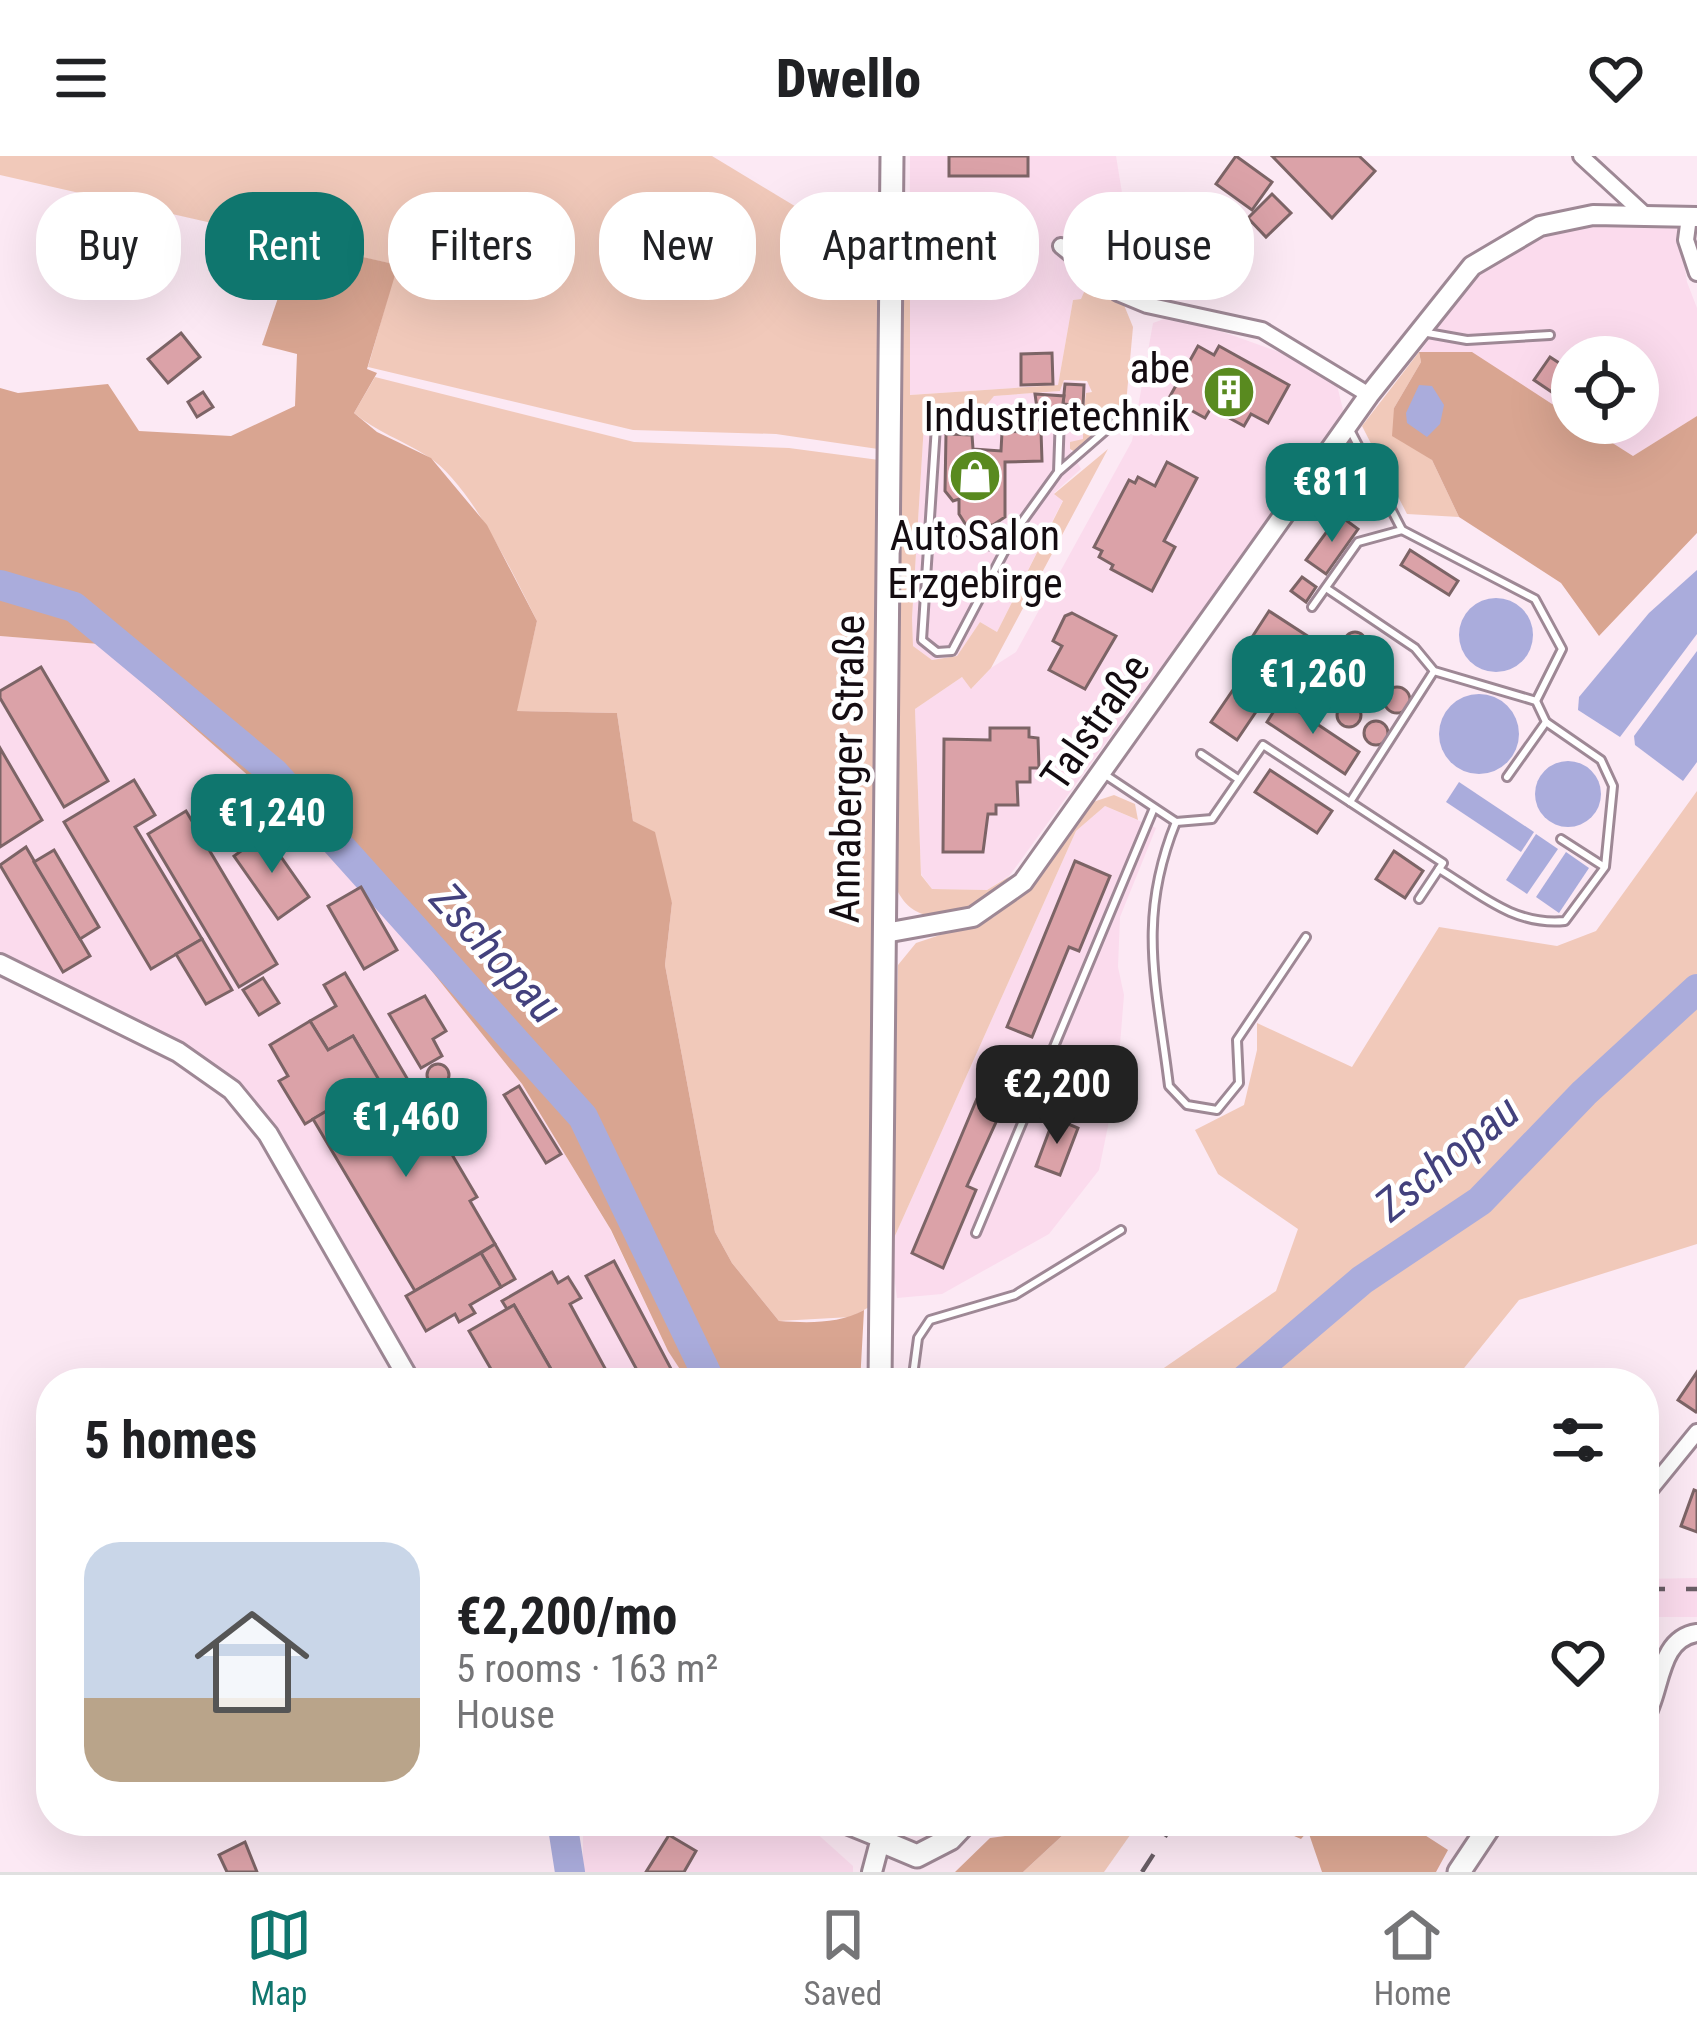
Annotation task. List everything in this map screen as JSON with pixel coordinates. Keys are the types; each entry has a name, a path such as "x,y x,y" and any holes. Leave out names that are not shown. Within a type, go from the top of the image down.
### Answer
{"main road":[{"name":"Annaberger Straße","path":"880,1368 892,156"},
{"name":"Talstraße","path":"885,933 948,925 1006,898 1104,773 1369,395 1472,266 1540,226 1593,215 1693,217"},
{"path":"0,964 178,1052 232,1090 268,1134 402,1368"},
{"path":"872,1872 877,1836"},
{"path":"885,1836 901,1852 925,1854 954,1836"},
{"path":"1460,1872 1483,1836"}],"street":[{"path":"1581,156 1643,213"},
{"path":"1693,217 1686,240 1697,273"},
{"path":"1061,246 1118,293 1147,305 1262,330 1369,395"},
{"path":"1659,1479 1697,1432"},
{"path":"1659,1678 1669,1650 1679,1639 1697,1634"}],"lane":[{"path":"1419,332 1467,340 1550,335"},
{"path":"1058,472 1060,416 984,414 936,426 922,640 938,652 952,651 1006,548 1058,472 1120,418 1130,419"},
{"path":"1347,425 1402,530 1534,598 1562,649 1535,700"},
{"path":"1312,607 1358,542 1402,530"},
{"path":"928,536 1006,548"},
{"path":"1326,588 1415,648 1434,671 1535,700 1546,722 1600,760 1613,786 1605,867 1565,921 1544,923 1510,914 1439,869"},
{"path":"1350,802 1434,671"},
{"path":"1507,777 1546,722"},
{"path":"1104,773 1176,822 1212,819 1263,746 1443,862 1419,899"},
{"path":"1201,754 1239,780"},
{"path":"976,1233 1154,808"},
{"path":"1176,822 1157,868 1150,925 1169,1086 1187,1106 1216,1110 1239,1083 1237,1040 1306,938"},
{"path":"1561,839 1605,867"},
{"path":"914,1368 918,1339 930,1320 1015,1295 1121,1230"}],"shaded area":[{"path":"0,156 712,156 780,197 780,300 880,300 878,449 776,434 633,430 368,367 388,297 575,300 575,192 388,192 388,263 364,258 364,192 205,192 205,221 181,216 181,192 75,192 0,175"},
{"path":"910,156 1116,156 1122,192 1063,192 1063,300 1073,300 1058,385 909,395 909,300 1039,300 1039,192 910,192"},
{"path":"1670,221 1679,225 1687,282 1697,308 1697,416 1659,440 1659,336 1551,336 1551,404 1522,387 1420,352 1476,271 1540,231"},
{"path":"364,257 388,263 388,299 367,369 377,373 354,413 377,432 431,458 487,525 537,621 517,711 617,713 633,821 655,832 672,903 665,965 715,1232 732,1263 779,1321 834,1320 864,1310 861,1368 679,1368 611,1230 522,1084 363,885 260,786 99,644 0,636 0,388 18,393 108,384 139,431 231,436 295,406 297,354 262,345 277,300 364,300"},
{"path":"901,300 910,300 910,395 1058,385 1073,300 1115,300 1124,305 1133,327 1126,404 1075,452 1070,442 1083,439 1083,419 1072,419 1073,412 1084,409 1086,393 1092,392 1087,381 1064,380 1060,391 994,396 984,408 945,409 924,424 912,618 913,646 932,660 957,656 980,622 997,632 1063,501 1054,494 1108,449 991,668 971,689 962,677 915,709 921,875 932,889 987,890 1010,876 967,907 935,916 907,904 896,888"},
{"path":"1164,319 1212,328 1293,357 1337,385 1344,414 1010,875 987,890 932,889 921,874 915,709 962,677 972,688 1016,652 1132,441 1153,323"},
{"path":"1419,352 1421,362 1394,408 1432,460 1459,517 1407,514 1362,426"},
{"path":"1419,352 1472,352 1551,403 1551,444 1614,444 1633,456 1659,444 1697,416 1697,533 1599,636 1561,583 1459,517 1432,460 1392,436 1394,408 1421,362"},
{"path":"375,377 634,442 789,448 879,460 871,1306 851,1317 779,1321 732,1263 715,1232 665,965 672,903 633,821 617,713 516,711 537,621 490,531 459,486 427,456 354,413"},
{"path":"1064,380 1092,384 1084,410 1073,419 1083,418 1084,440 1071,442 1070,449 1081,469 1054,493 1063,500 997,632 980,622 957,656 932,660 913,646 912,618 924,424 945,409 983,407 994,396 1060,391"},
{"path":"1614,444 1652,444 1633,456"},
{"path":"0,636 99,644 260,786 363,885 522,1084 609,1227 680,1368 411,1368 267,1119 184,1049 0,955"},
{"path":"1697,791 1697,1244 1519,1300 1464,1368 1164,1368 1276,1291 1298,1229 1218,1174 1195,1130 1244,1105 1257,1050 1257,1023 1352,1067 1439,927 1557,946 1596,931"},
{"path":"1114,795 1135,804 1138,820 1105,806 1076,831 890,1247 898,965 916,943 994,917 1034,883 1090,803"},
{"path":"1105,806 1156,828 1120,917 1118,967 1124,995 1117,1082 1099,1170 1049,1234 942,1294 897,1298 890,1247 1076,831"},
{"path":"1697,1578 1697,1617 1659,1617 1659,1579"},
{"path":"583,1836 820,1836 853,1866 853,1872 583,1872"},
{"path":"1062,1836 1129,1836 1104,1872 1023,1872"},
{"path":"1062,1836 1023,1872 955,1872 990,1838"},
{"path":"1310,1836 1426,1836 1448,1850 1436,1872 1322,1872"}],"water":[{"path":"1419,385 1432,386 1444,405 1440,424 1427,437 1407,423 1406,413"},
{"path":"1697,570 1697,634 1620,737 1578,710 1579,697 1649,613"},
{"path":"1496,598 1522,609 1533,635 1522,661 1496,672 1470,661 1459,635 1470,609"},
{"path":"1697,651 1697,762 1683,781 1635,745 1634,736"},
{"path":"1479,694 1507,706 1519,734 1507,762 1479,774 1451,762 1439,734 1451,706"},
{"path":"1568,761 1591,771 1601,794 1591,817 1568,827 1545,817 1535,794 1545,771"},
{"path":"1459,782 1534,832 1521,852 1446,802"},
{"path":"1536,834 1558,849 1527,894 1506,880"},
{"path":"1566,852 1589,868 1559,913 1536,897"}],"building":[{"path":"949,156 1028,156 1028,176 949,176"},
{"path":"1236,156 1272,182 1254,207 1254,192 1227,192 1216,184"},
{"path":"1272,156 1359,156 1375,171 1332,218"},
{"path":"1272,194 1291,213 1266,237 1254,224 1254,212"},
{"path":"181,333 200,357 168,383 148,359"},
{"name":"abe Industrietechnik","path":"1198,346 1214,355 1219,346 1289,385 1268,423 1251,414 1244,426 1211,408 1205,418 1169,398"},
{"path":"1052,353 1053,384 1021,385 1021,354"},
{"path":"1550,357 1551,358 1551,391 1534,380"},
{"path":"1065,384 1084,385 1083,406 1063,404"},
{"path":"203,392 213,407 197,417 188,402"},
{"path":"1035,394 1064,396 1062,410 1037,408"},
{"name":"AutoSalon Erzgebirge","path":"1041,431 1042,461 1005,462 1005,517 993,525 966,525 959,514 959,499 953,501 945,491 946,434 972,435 973,449 1001,451 1002,432"},
{"path":"1167,462 1197,478 1164,541 1175,547 1152,591 1111,569 1113,565 1099,557 1102,551 1094,547 1129,480 1135,483 1138,477 1155,486"},
{"path":"1339,515 1358,529 1326,574 1306,560"},
{"path":"1410,550 1458,581 1449,595 1401,565"},
{"path":"1302,577 1316,587 1306,602 1291,591"},
{"path":"1269,611 1309,637 1284,674 1245,648"},
{"path":"1072,613 1116,636 1085,689 1049,670 1062,646 1053,641 1065,616"},
{"path":"1355,632 1366,643 1355,654 1344,643"},
{"path":"1328,659 1341,664 1346,677 1341,690 1328,695 1315,690 1310,677 1315,664"},
{"path":"1250,665 1276,682 1237,740 1211,722"},
{"path":"41,667 108,781 64,807 0,698 0,691"},
{"path":"1370,669 1383,682 1370,695 1357,682"},
{"path":"1397,687 1410,700 1397,713 1384,700"},
{"path":"1281,700 1359,752 1345,774 1267,722"},
{"path":"1349,703 1361,715 1349,727 1337,715"},
{"path":"1376,721 1385,724 1385,742 1376,745 1367,742 1364,733 1367,724"},
{"path":"990,728 1029,728 1029,737 1038,738 1039,768 1030,768 1030,782 1017,782 1018,805 996,805 996,814 988,814 983,852 943,852 944,739 990,740"},
{"path":"0,748 42,820 0,847"},
{"path":"1270,770 1332,811 1317,833 1255,792"},
{"path":"134,780 155,815 135,827 202,939 151,969 64,822"},
{"path":"186,811 277,964 239,987 148,834"},
{"path":"265,834 309,897 278,919 234,856"},
{"path":"26,847 90,956 63,972 0,865"},
{"path":"54,850 99,927 80,939 34,862"},
{"path":"1394,851 1423,871 1405,898 1376,879"},
{"path":"1075,861 1110,876 1079,951 1069,947 1032,1037 1007,1027"},
{"path":"361,887 397,950 364,969 328,906"},
{"path":"202,939 232,990 206,1004 176,954"},
{"path":"345,973 408,1080 386,1093 353,1036 328,1050 310,1021 336,1006 324,985"},
{"path":"263,978 279,1003 259,1015 243,990"},
{"path":"425,996 446,1031 433,1039 442,1056 421,1068 389,1014"},
{"path":"310,1021 328,1050 353,1036 379,1080 305,1124 279,1081 288,1076 270,1045"},
{"path":"1010,1056 1023,1063 967,1186 976,1190 943,1268 912,1253 981,1089 993,1093"},
{"path":"438,1064 449,1075 438,1086 427,1075"},
{"path":"379,1080 386,1093 408,1080 477,1197 470,1201 495,1244 415,1291 313,1119"},
{"path":"462,1084 475,1089 480,1102 475,1115 462,1120 449,1115 444,1102 449,1089"},
{"path":"519,1086 561,1154 546,1163 504,1095"},
{"path":"1054,1118 1078,1128 1060,1175 1036,1166"},
{"path":"495,1244 515,1279 501,1287 481,1253"},
{"path":"481,1253 501,1287 470,1305 475,1313 459,1322 455,1314 426,1331 406,1296"},
{"path":"614,1261 671,1368 636,1368 586,1276"},
{"path":"552,1272 558,1283 568,1277 581,1298 570,1304 605,1368 550,1368 514,1305 507,1309 502,1301"},
{"path":"514,1305 550,1368 490,1368 469,1331"},
{"path":"1697,1372 1697,1411 1696,1412 1678,1400"},
{"path":"1697,1491 1697,1532 1681,1526"},
{"path":"668,1836 696,1851 684,1872 646,1872"},
{"path":"245,1842 257,1872 227,1872 219,1855"}],"waterway":[{"name":"Zschopau","path":"0,585 74,607 274,773 583,1117 704,1368"},
{"name":"Zschopau","path":"1259,1368 1362,1280 1480,1201 1584,1093 1697,989"},
{"path":"564,1836 570,1872"}],"railway":[{"path":"1659,1589 1697,1589"},
{"path":"1142,1872 1165,1836"}],"place":[{"name":"abe Industrietechnik","path":"1229,392"},
{"name":"AutoSalon Erzgebirge","path":"975,476"}]}
